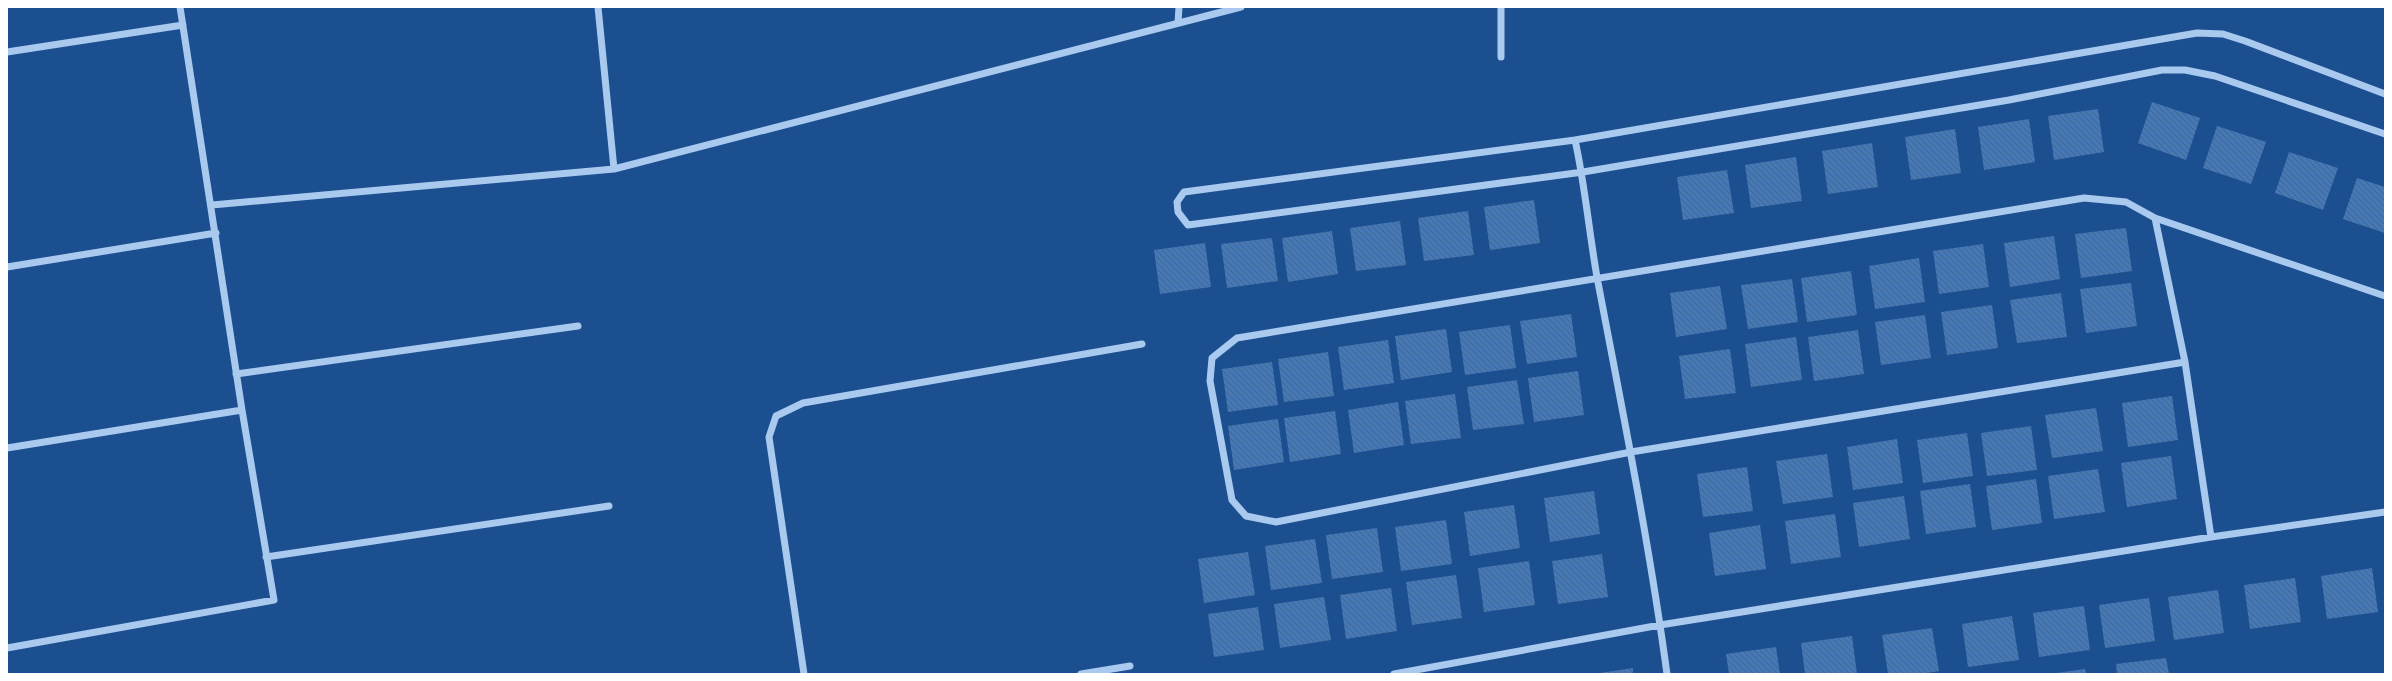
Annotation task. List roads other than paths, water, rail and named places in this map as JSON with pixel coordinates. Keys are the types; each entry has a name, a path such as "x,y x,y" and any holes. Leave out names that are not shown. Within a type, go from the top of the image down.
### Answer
{"street":[{"path":"7,648 274,600 236,374 212,205 180,7"},
{"path":"598,7 614,169"},
{"path":"1178,7 1178,23"},
{"path":"212,205 614,169 1241,7"},
{"path":"1501,7 1501,57"},
{"path":"7,52 183,25"},
{"path":"2385,94 2245,41 2223,34 2197,33 1575,140 1184,192 1177,202 1178,212 1188,225 1582,172 2009,100 2162,70 2185,70 2215,76 2385,134"},
{"path":"1575,140 1582,172 1587,219 1597,277 1631,452 1667,674"},
{"path":"2185,362 1631,452 1276,522 1246,516 1232,500 1210,382 1212,358 1237,338 1597,277 2084,198 2126,202 2155,218 2385,296"},
{"path":"2155,218 2185,362 2211,537"},
{"path":"7,267 216,233"},
{"path":"236,374 578,326"},
{"path":"804,674 769,437 776,416 803,403 1142,344"},
{"path":"7,448 242,410"},
{"path":"266,557 609,506"},
{"path":"1394,674 1660,625 2211,537 2385,512"},
{"path":"1081,674 1130,666"}]}
